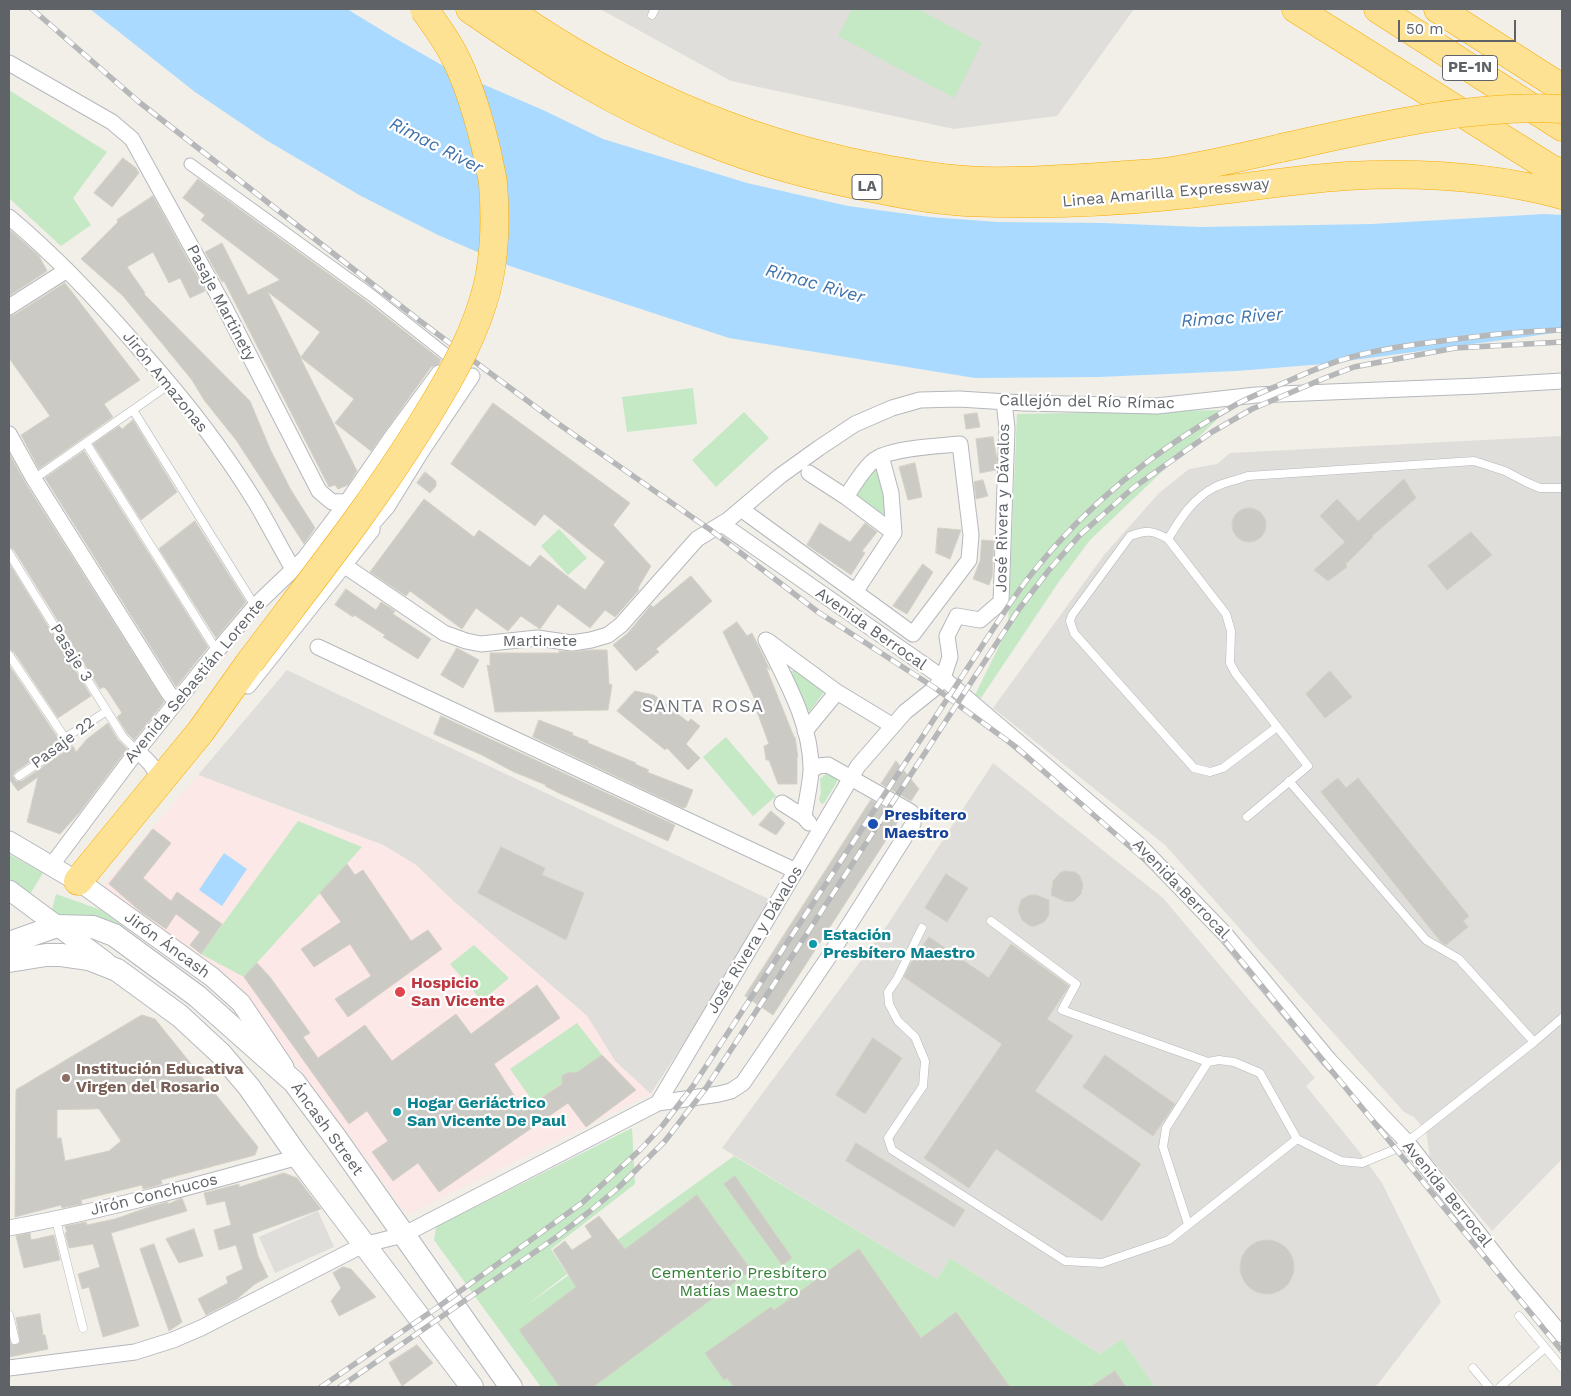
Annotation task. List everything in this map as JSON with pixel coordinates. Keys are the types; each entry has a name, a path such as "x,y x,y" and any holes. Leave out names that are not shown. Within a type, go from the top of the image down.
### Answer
{"highway":[{"path":"83,884 158,790 250,662 365,509 409,446 451,377 470,338 484,301 491,267 493,181 483,136 466,83 453,53 424,9"},
{"name":"Linea Amarilla Expressway","path":"470,9 507,35 573,76 662,122 708,142 748,156 874,189 963,202 1072,204 1168,196 1344,176 1425,175 1505,182 1562,195"},
{"name":"Linea Amarilla Expressway","path":"507,9 586,60 643,91 679,107 761,138 840,160 886,169 952,178 985,181 1070,179 1164,172 1399,122 1496,111 1562,109"},
{"path":"1296,9 1553,170 1562,172"},
{"name":"PE-1N","path":"1378,9 1562,127"},
{"name":"PE-1N","path":"1438,9 1562,88"}],"main road":[{"name":"Áncash Street","path":"57,926 93,927 118,937 197,996 294,1082 335,1137 511,1387"},
{"path":"9,942 57,926"},
{"path":"9,961 46,955 61,955 89,960 117,970 180,1016 221,1054 249,1086 298,1157 363,1245 472,1387"},
{"path":"457,1367 463,1368 475,1364 485,1351"}],"street":[{"name":"Pasaje Martinety","path":"9,63 112,122 132,139 224,306 319,491 332,502 347,502 358,505 370,515 373,523"},
{"path":"158,790 345,566 372,530 373,523 387,507 472,376 371,295 190,164"},
{"name":"Jirón Amazonas","path":"9,218 36,240 100,303 200,421 255,502 293,569"},
{"path":"9,307 67,270"},
{"name":"Avenida Sebastián Lorente","path":"51,866 136,751 254,606 304,559 450,357"},
{"name":"Callejón del Río Rímac","path":"717,528 780,476 855,424 892,408 920,400 958,399 1157,406 1256,395 1562,381"},
{"name":"José Rivera y Dávalos","path":"658,1102 858,766 905,712 936,688 943,678 950,657 947,636 957,616 980,620 1001,602 1007,428 1004,402"},
{"path":"9,434 34,479 176,702"},
{"path":"741,509 913,634 969,560 970,535 960,444 896,451 881,456 872,461 846,497"},
{"path":"855,592 894,533 891,493 881,456"},
{"path":"809,472 894,533"},
{"name":"Avenida Berrocal","path":"717,528 943,678 1138,844 1226,935 1329,1060 1407,1142 1508,1271 1562,1335"},
{"name":"Martinete","path":"345,566 444,633 466,641 480,644 537,638 572,643 608,635 621,625 697,539 717,528"},
{"path":"804,817 811,772 808,743 796,702 766,640 837,692 893,726"},
{"path":"318,647 796,871"},
{"path":"805,731 837,692"},
{"path":"136,751 152,765 156,773 158,790"},
{"path":"9,1368 135,1352 173,1340 210,1324 363,1245 403,1235 658,1102 719,1094 731,1091 742,1084 828,958 913,824 914,818 911,812 852,777 828,765 818,766 811,772"},
{"path":"782,803 804,817 818,835"},
{"name":"Jirón Áncash","path":"9,840 83,884 212,977 241,1003 294,1082"},
{"path":"9,890 117,970"},
{"name":"Jirón Conchucos","path":"9,1228 56,1220 144,1199 298,1157"}],"lane":[{"path":"34,479 170,384"},
{"path":"133,410 254,606"},
{"path":"86,443 217,651"},
{"path":"1168,539 1196,499 1216,486 1248,476 1474,462 1505,471 1540,488 1562,488"},
{"path":"1247,817 1308,766 1236,674 1230,663 1231,631 1226,614 1168,539 1156,532 1144,531 1130,536 1072,615 1070,621 1074,633 1194,768 1210,772 1223,768 1277,727"},
{"name":"Pasaje 3","path":"9,553 123,737 136,751"},
{"path":"9,655 65,738"},
{"name":"Pasaje 22","path":"19,776 68,743 65,738 107,710"},
{"path":"1289,781 1426,940 1459,959 1534,1042"},
{"path":"991,921 1076,984 1062,1010 1208,1062 1219,1060 1234,1062 1260,1073 1296,1139 1341,1161 1362,1163 1396,1149 1407,1142 1562,1018"},
{"path":"922,928 897,979 888,992 889,1004 898,1021 915,1037 925,1061 923,1086 888,1138 892,1150 1065,1261 1102,1263 1168,1240 1296,1139"},
{"path":"1188,1224 1163,1147 1166,1128 1208,1062"},
{"path":"56,1220 83,1328"},
{"path":"9,1315 15,1340"},
{"path":"1519,1316 1562,1368"},
{"path":"1500,1387 1545,1348"},
{"path":"1473,1368 1489,1387"}],"shaded area":[{"path":"600,9 1134,9 1057,116 954,129 731,81"},
{"path":"1562,436 1562,1159 1492,1231 1430,1157 1426,1131 1414,1117 1404,1112 1165,845 993,708 1104,555 1159,493 1189,469 1217,464 1230,453"},
{"path":"287,670 775,902 650,1095 615,1061 587,1016 452,900 416,865 383,845 198,775"},
{"path":"993,763 1163,898 1315,1078 1306,1086 1382,1183 1441,1302 1378,1384 1373,1387 1155,1387 1122,1339 1100,1354 950,1258 937,1279 722,1148 888,924"},
{"name":"Hospicio San Vicente","path":"198,775 383,845 416,865 452,900 587,1016 615,1061 651,1094 407,1215 245,996 210,965 103,886"},
{"path":"318,1211 334,1247 275,1273 259,1237"}],"green space":[{"path":"852,9 918,9 982,43 954,98 838,36"},
{"path":"9,90 107,152 73,198 91,225 61,246 9,198"},
{"path":"693,388 697,424 627,432 622,397"},
{"path":"1227,410 1090,540 1058,583 981,698 975,695 1008,628 1017,414"},
{"path":"744,412 769,438 716,487 692,460"},
{"path":"881,456 894,533 846,497"},
{"path":"559,529 587,558 568,575 541,546"},
{"path":"796,670 823,688 824,692 810,711 804,710 789,672"},
{"path":"726,737 776,796 753,816 703,757"},
{"path":"828,772 837,778 837,782 824,803 821,804 819,799 821,793 820,779"},
{"path":"298,821 362,847 244,977 201,954"},
{"path":"9,854 43,873 30,894 9,879"},
{"path":"56,894 101,910 123,926 51,913"},
{"path":"474,945 509,978 482,1001 450,964"},
{"path":"577,1023 602,1055 534,1103 510,1069"},
{"name":"Cementerio Presbítero Matías Maestro","path":"632,1128 635,1184 551,1249 567,1274 523,1308 734,1156 937,1279 950,1258 1100,1354 1122,1339 1155,1387 541,1387 434,1240 436,1227"}],"water":[{"name":"Rimac River","path":"90,9 347,9 452,71 543,110 603,139 747,183 848,206 930,217 997,222 1102,223 1201,227 1372,224 1545,214 1562,215 1562,332 1324,364 1236,371 1099,377 975,378 729,338 510,266 438,235 361,196 266,140 195,92"},
{"path":"224,853 247,869 222,906 199,890"}],"building":[{"path":"123,158 136,168 139,173 112,207 94,193"},
{"path":"198,179 366,301 441,360 439,364 431,367 371,451 335,423 354,399 300,357 357,471 348,485 338,489 335,485 329,487 224,281 222,282 205,252 222,243 248,295 280,280 201,220 205,215 183,198","holes":["268,292 320,332 301,357"]},
{"path":"153,196 205,291 190,298 180,278 169,283 153,252 127,267 144,294 250,401 270,449 291,490 315,528 304,544 236,440 204,400 192,380 123,296 81,259 118,222 117,220"},
{"path":"9,229 39,256 47,271 9,296"},
{"path":"65,283 140,380 104,404 113,417 39,469 21,435 50,416 9,358 9,316 14,315"},
{"path":"493,403 630,503 613,525 651,566 638,588 639,590 615,617 605,610 590,628 558,604 540,629 521,616 508,631 476,608 462,629 410,591 406,596 370,572 424,499 474,537 479,530 530,567 540,555 585,590 605,562 544,514 535,526 451,464"},
{"path":"977,413 980,427 966,429 964,415"},
{"path":"133,420 177,492 141,520 93,444 119,426 122,429"},
{"path":"993,437 997,459 996,470 980,473 976,439"},
{"path":"84,451 208,647 176,687 45,478"},
{"path":"9,453 26,484 164,702 134,740 117,717 122,713 107,690 104,687 100,689 14,550 9,547"},
{"path":"915,463 922,497 908,500 899,467"},
{"path":"425,472 436,481 436,486 430,493 417,483"},
{"path":"1404,479 1416,498 1372,536 1346,564 1347,567 1328,581 1314,570 1345,542 1320,516 1337,499 1358,521"},
{"path":"983,480 988,496 976,499 974,482"},
{"path":"1249,508 1256,509 1261,513 1265,518 1265,532 1261,537 1256,541 1249,542 1242,541 1237,537 1233,532 1232,525 1233,518 1237,513 1242,509"},
{"path":"195,521 246,602 216,638 159,549"},
{"path":"820,523 850,542 865,523 877,532 862,551 865,553 851,575 807,545"},
{"path":"938,528 961,530 950,559 936,553"},
{"path":"1471,532 1492,555 1447,590 1428,566"},
{"path":"982,540 994,541 992,577 989,585 973,579 980,561"},
{"path":"9,563 91,696 58,718 14,652 9,649"},
{"path":"923,564 933,572 907,614 893,606"},
{"path":"691,576 712,601 656,649 659,652 636,671 613,645 628,633 651,605 653,607"},
{"path":"346,589 376,610 381,602 395,611 393,614 431,639 418,659 383,637 385,635 335,605"},
{"path":"737,622 747,636 752,633 770,670 766,667 795,737 798,757 797,784 778,784 769,760 766,760 764,746 769,744 756,709 759,708 723,632"},
{"path":"457,648 479,660 463,688 441,675"},
{"path":"607,650 609,684 612,685 608,710 495,712 487,665 490,666 490,653 559,653 559,651"},
{"path":"9,665 60,741 15,772 13,776 16,781 22,781 73,746 76,752 87,739 108,723 118,740 127,749 79,813 60,834 27,822 38,777 18,791 9,779"},
{"path":"1330,671 1352,697 1325,718 1306,694"},
{"path":"635,691 654,695 688,722 691,719 700,726 686,744 700,758 688,770 667,748 665,750 617,711"},
{"path":"441,716 675,825 668,841 561,794 546,785 434,734"},
{"path":"539,720 573,733 572,735 588,741 588,743 636,763 649,770 647,772 693,790 686,807 683,808 533,737"},
{"path":"896,761 919,789 911,801 881,784"},
{"path":"1338,778 1346,788 1358,778 1469,916 1463,921 1468,927 1446,945 1441,942 1321,792"},
{"path":"871,800 901,817 773,1015 745,996"},
{"path":"771,811 785,823 776,835 759,825"},
{"path":"153,829 171,843 143,878 171,901 177,892 222,924 201,954 190,945 200,932 176,914 166,929 141,912 109,884"},
{"path":"501,847 545,868 542,875 584,893 566,940 478,893"},
{"path":"347,864 355,875 363,870 411,941 428,930 442,949 348,1017 335,999 371,976 350,944 314,967 301,949 341,922 320,893"},
{"path":"1065,871 1075,872 1080,876 1083,885 1081,894 1074,901 1064,901 1051,895 1053,881 1060,873"},
{"path":"946,874 968,888 947,922 925,908"},
{"path":"1030,895 1036,895 1049,900 1049,914 1047,918 1044,922 1035,926 1030,926 1022,920 1018,910 1021,900"},
{"path":"929,937 989,978 1011,944 1069,986 1047,1019 1073,1036 1035,1091 1141,1164 1102,1221 996,1149 969,1188 924,1158 1002,1044 904,977"},
{"path":"257,963 270,977 310,1033 303,1037 318,1058 365,1025 392,1061 456,1014 471,1034 537,985 560,1018 494,1064 521,1106 525,1109 562,1084 562,1076 570,1072 576,1073 602,1055 636,1090 586,1127 568,1103 439,1192 418,1163 393,1181 372,1152 388,1141 367,1111 349,1124 244,977"},
{"path":"142,1015 155,1019 258,1147 255,1155 161,1180 162,1184 152,1187 143,1189 142,1185 81,1200 82,1204 62,1208 61,1205 15,1217 16,1090","holes":["99,1109 121,1141 109,1151 65,1161 61,1138 57,1138 57,1110"]},
{"path":"873,1038 902,1058 865,1114 836,1095"},
{"path":"1105,1055 1175,1104 1153,1136 1083,1087"},
{"path":"856,1143 965,1210 954,1227 846,1161"},
{"path":"284,1173 297,1178 321,1209 252,1234 258,1256 268,1277 255,1284 237,1299 206,1315 198,1299 228,1283 226,1277 243,1269 236,1245 219,1250 214,1230 231,1225 225,1201 207,1205 204,1193 239,1184 239,1187"},
{"path":"735,1176 792,1258 782,1265 724,1184"},
{"path":"697,1195 751,1270 593,1387 560,1387 519,1330 576,1287 553,1250 565,1241 572,1250 592,1237 585,1226 599,1216 625,1249"},
{"path":"182,1198 187,1211 111,1233 139,1326 103,1337 89,1287 82,1289 78,1274 100,1267 93,1244 69,1248 65,1226 86,1222 87,1225 115,1219 149,1207 168,1202 168,1204"},
{"path":"194,1229 203,1256 179,1263 166,1239"},
{"path":"30,1233 31,1240 54,1235 60,1260 24,1268 16,1236"},
{"path":"1262,1240 1272,1240 1286,1248 1292,1257 1294,1267 1292,1277 1286,1286 1272,1294 1262,1294 1252,1289 1245,1282 1240,1272 1240,1262 1245,1252 1252,1245"},
{"path":"154,1244 182,1322 169,1331 140,1249"},
{"path":"859,1249 921,1338 956,1312 1010,1387 734,1387 727,1378 724,1380 705,1353 771,1307 774,1310"},
{"path":"343,1267 351,1269 376,1297 339,1316 331,1301 341,1288 333,1273"},
{"path":"40,1314 43,1335 45,1335 48,1349 9,1357 9,1338 14,1345 20,1341 16,1318"},
{"path":"417,1345 433,1363 402,1386 389,1363"},
{"path":"1115,1371 1126,1387 1090,1387 1104,1378"}],"railway":[{"path":"32,9 139,102 420,321 560,425 712,531 818,612 935,688 1016,747 1192,901 1562,1351"},
{"path":"321,1387 438,1307 582,1203 640,1150 663,1125 693,1086 1018,592 1055,546 1102,499 1154,457 1209,420 1252,396 1320,367 1378,351 1423,344 1498,334 1562,330"},
{"path":"340,1387 558,1236 619,1187 665,1141 706,1088 1019,609 1049,570 1080,535 1133,488 1212,432 1252,409 1354,367 1455,348 1562,342"}],"place":[{"name":"Presbítero Maestro","path":"873,824"},
{"name":"Estación Presbítero Maestro","path":"813,944"},
{"name":"Hospicio San Vicente","path":"400,992"},
{"name":"Institución Educativa Virgen del Rosario","path":"66,1078"},
{"name":"Hogar Geriáctrico San Vicente De Paul","path":"397,1112"}],"district":[{"name":"SANTA ROSA","path":"703,707"}]}
